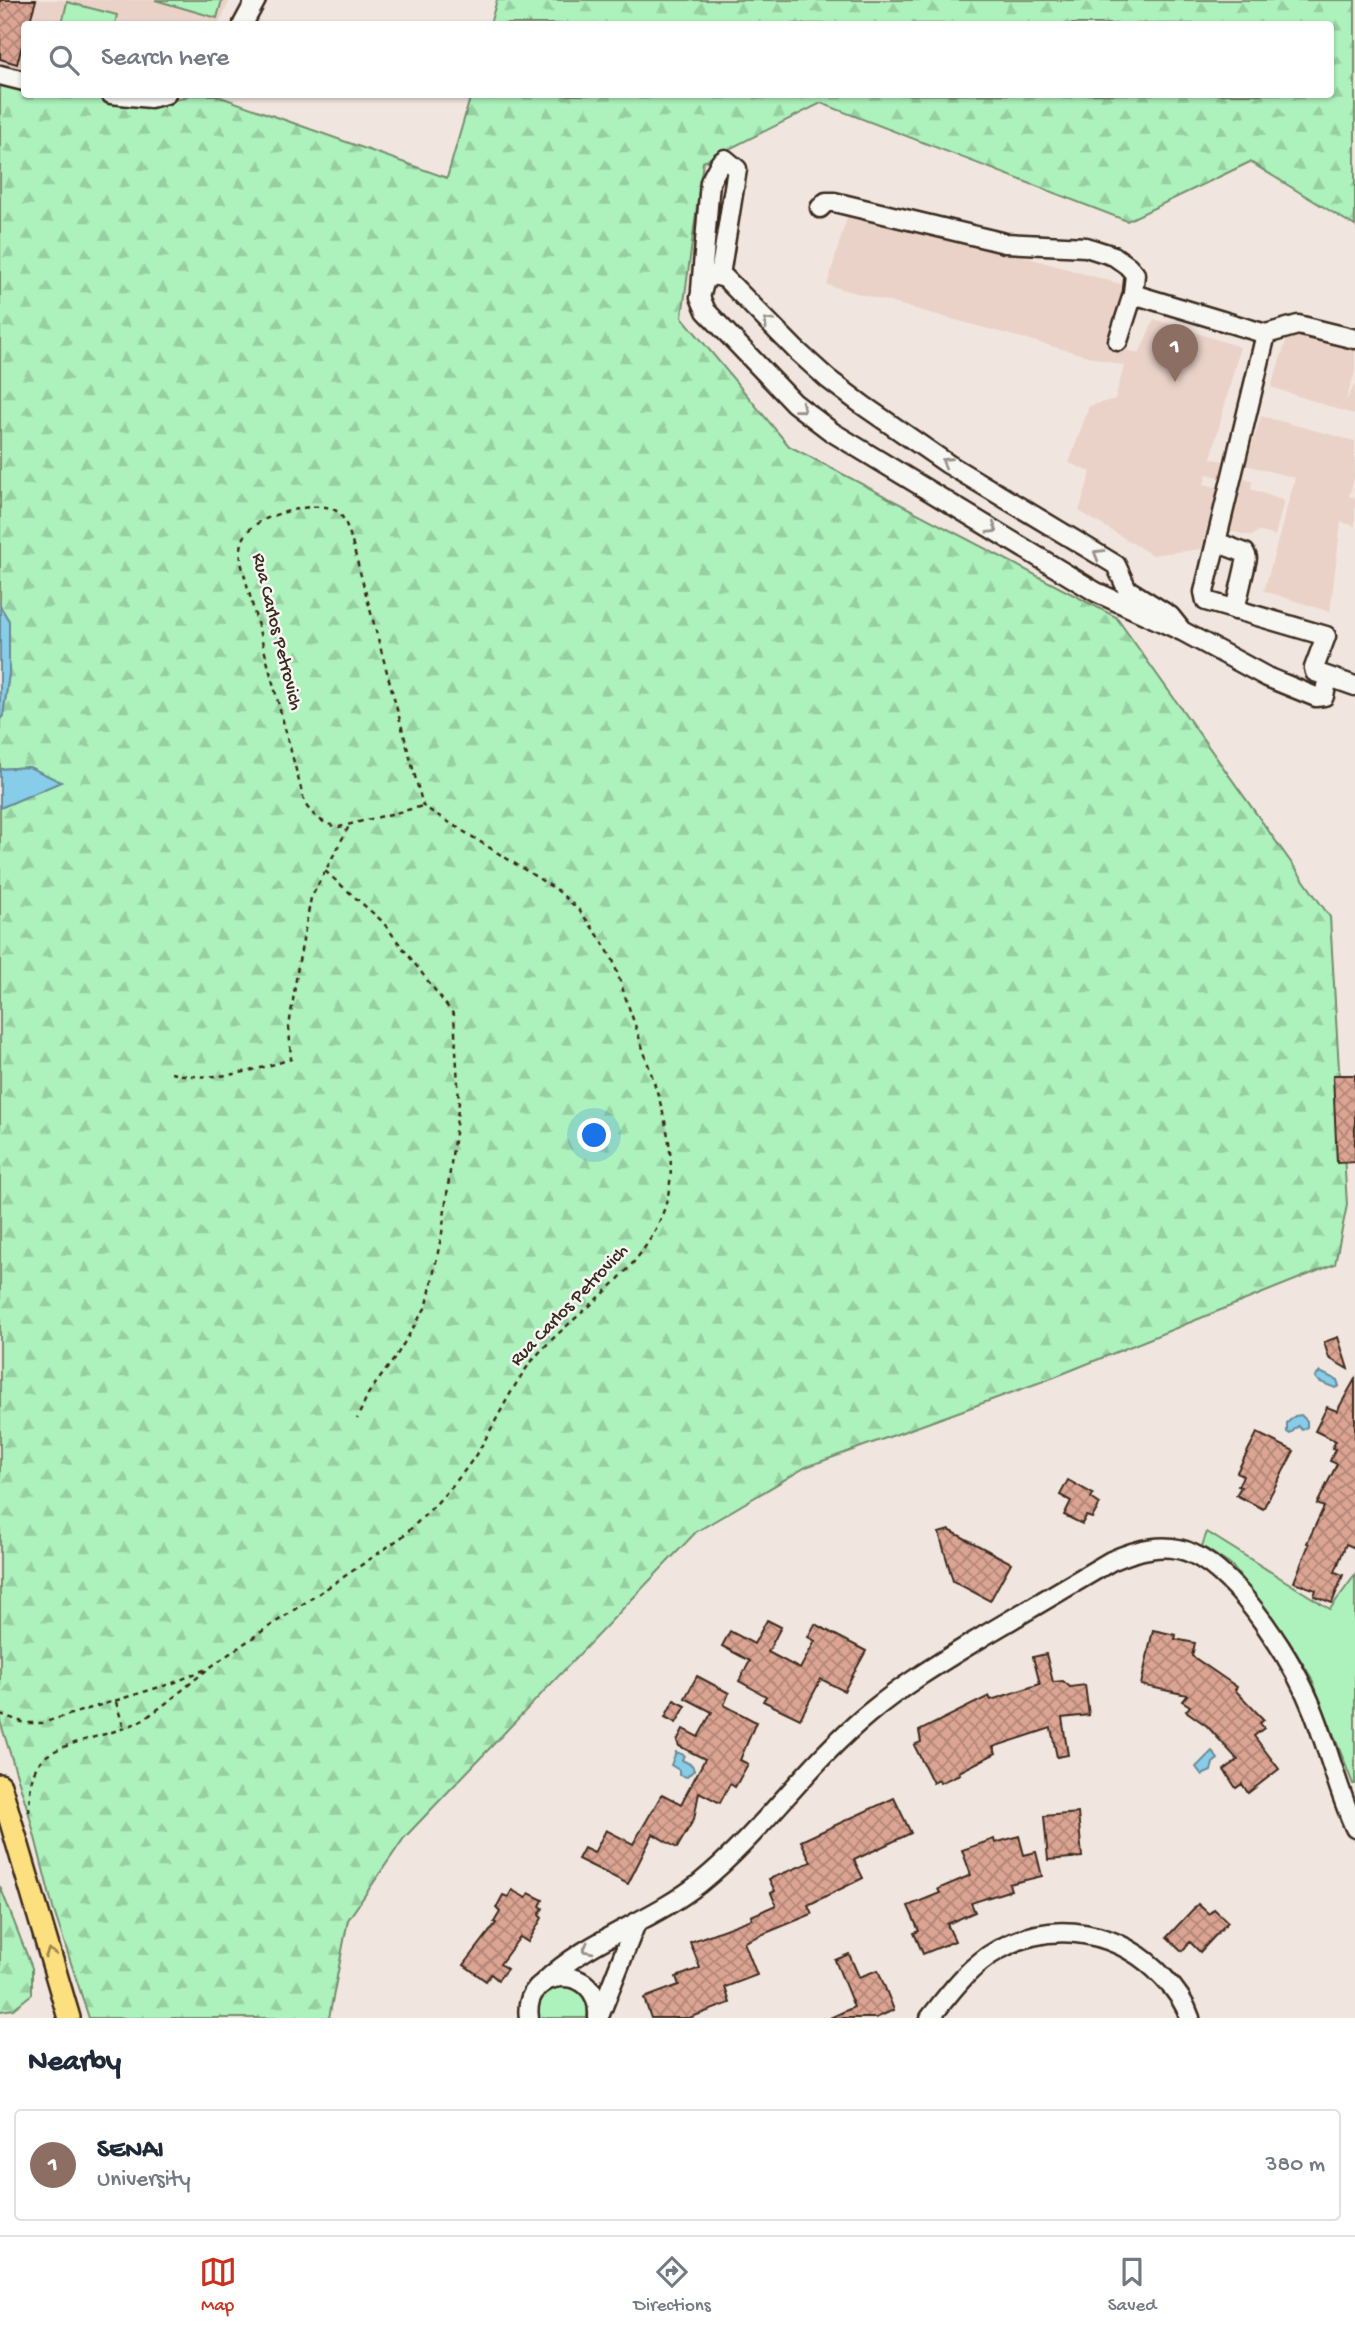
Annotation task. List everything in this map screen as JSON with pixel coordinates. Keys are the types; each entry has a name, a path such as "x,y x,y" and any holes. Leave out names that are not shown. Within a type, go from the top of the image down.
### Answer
{"main road":[{"path":"0,1785 69,2018"}],"street":[{"path":"245,21 256,0"},
{"path":"0,75 21,80"},
{"path":"720,275 737,169 725,159 710,182 700,297 706,311 794,403 832,432 1096,592 1182,631 1267,677 1316,697 1324,695 1328,678"},
{"path":"820,208 826,202 834,202 1005,243 1087,247 1114,257 1135,274 1133,293 1118,341"},
{"path":"700,297 705,280 709,276 720,275 725,278 828,379 930,452 1109,561 1120,572 1127,589 1170,616 1182,631"},
{"path":"1133,293 1266,334 1298,324 1355,338"},
{"path":"1266,334 1204,597 1206,601 1326,636 1314,668 1317,674 1355,686"},
{"path":"1216,542 1245,553 1247,558 1235,610"},
{"path":"529,2018 530,2001 535,1990 561,1965 695,1887 720,1866 838,1740 901,1688 939,1662 1111,1561 1133,1551 1152,1548 1192,1553 1224,1576 1239,1593 1276,1640 1300,1679 1348,1794 1355,1828"},
{"path":"598,2018 636,1923"},
{"path":"930,2018 975,1965 998,1950 1029,1936 1064,1932 1098,1935 1128,1948 1152,1965 1173,1987 1190,2018"},
{"path":"543,1983 563,1976 583,1982 596,1998 598,2018"}],"path":[{"name":"Rua Carlos Petrovich","path":"29,1814 31,1784 40,1761 50,1753 124,1729 141,1720 209,1668 403,1536 430,1511 456,1483 478,1451 529,1365 623,1274 661,1221 672,1163 669,1130 613,960 579,910 557,890 423,806 345,520 332,508 321,506 273,516 249,530 240,551 305,804 311,813 327,825 348,826"},
{"path":"171,1073 194,1078 239,1075 291,1059 289,1027 311,898 348,826 423,806"},
{"path":"325,871 382,920 454,1016 457,1065 459,1102 442,1233 427,1305 395,1358 368,1394 357,1419"},
{"name":"Rua Carlos Petrovich","path":"0,1714 25,1723 43,1723 173,1683 209,1668"},
{"path":"116,1701 124,1729"}],"shaded area":[{"path":"0,0 230,0 220,21 21,21 21,72 0,67"},
{"path":"850,207 1127,286 1109,342 1125,349 1139,354 1154,319 1240,347 1211,458 1237,465 1236,475 1252,481 1251,489 1284,501 1275,536 1258,531 1252,536 1225,530 1241,483 1207,474 1204,484 1224,489 1206,531 1202,549 1152,555 1079,511 1091,472 1069,463 1089,406 1115,399 1124,366 827,285"},
{"path":"1290,329 1355,345 1355,372 1345,403 1355,384 1355,415 1271,387"},
{"path":"1261,416 1355,441 1355,476 1349,496 1355,498 1355,526 1341,522 1330,612 1264,591 1295,478 1246,465"}],"green space":[{"path":"155,0 222,0 217,18"},
{"path":"497,0 1355,0 1355,226 1250,162 1127,221 821,103 703,162 682,317 789,446 1116,617 1330,917 1347,1205 1335,1264 1052,1378 806,1467 696,1532 404,1838 348,1920 329,2018 89,2018 53,1908 29,1814 0,1721 0,808 60,782 29,767 0,769 0,719 3,716 9,673 9,621 0,606 0,81 21,84 21,98 112,98 160,105 180,98 223,98 447,178 470,98 1334,98 1334,21 491,21"},
{"path":"67,2 117,15 116,21 63,21"},
{"path":"1207,1532 1330,1609 1355,1575 1355,1784 1311,1677 1289,1641 1232,1566 1202,1546"},
{"path":"0,1886 32,1968 32,1994 13,2009 0,2011"},
{"path":"567,1986 584,1998 587,2018 538,2018 539,2004 544,1995"}],"water":[{"path":"0,606 9,621 9,673 3,716 0,719"},
{"path":"29,767 61,782 0,808 0,769"},
{"path":"1320,1372 1337,1380 1339,1386 1335,1388 1318,1381 1315,1377"},
{"path":"1301,1415 1307,1421 1307,1427 1302,1430 1298,1426 1290,1434 1287,1432 1287,1423 1295,1416"},
{"path":"1212,1751 1218,1759 1213,1763 1211,1771 1202,1775 1196,1767"},
{"path":"676,1752 684,1755 682,1760 692,1765 694,1770 687,1777 679,1775 679,1770 671,1765"}],"building":[{"path":"0,0 36,0 30,21 21,21 21,50 17,64 0,59"},
{"path":"1333,1075 1355,1075 1355,1162 1337,1163"},
{"path":"1338,1337 1348,1369 1329,1358 1324,1342"},
{"path":"1355,1379 1355,1548 1346,1544 1335,1572 1343,1575 1332,1603 1314,1596 1316,1590 1294,1582 1309,1544 1307,1543 1324,1507 1317,1504 1337,1464 1330,1461 1336,1441 1315,1431 1327,1407 1337,1411"},
{"path":"1257,1433 1294,1451 1263,1509 1236,1495 1243,1476 1237,1472"},
{"path":"1068,1480 1093,1494 1091,1498 1100,1504 1092,1518 1086,1516 1082,1524 1064,1515 1071,1501 1060,1495"},
{"path":"949,1530 1011,1563 990,1601 953,1581 939,1533"},
{"path":"767,1620 781,1627 768,1652 800,1669 815,1641 808,1637 815,1624 866,1651 844,1691 821,1679 800,1719 763,1701 766,1696 739,1681 750,1661 722,1646 730,1631 754,1644"},
{"path":"1153,1630 1195,1643 1192,1656 1237,1687 1235,1690 1264,1720 1260,1723 1264,1728 1254,1736 1279,1769 1248,1793 1242,1784 1236,1788 1224,1770 1238,1760 1207,1726 1186,1711 1190,1706 1182,1701 1187,1695 1141,1685"},
{"path":"1046,1654 1053,1682 1063,1681 1070,1687 1085,1685 1089,1715 1062,1718 1068,1755 1057,1757 1051,1728 993,1747 996,1753 959,1772 960,1774 940,1783 939,1780 933,1783 914,1745 921,1742 919,1731 989,1696 991,1700 1040,1684 1033,1657"},
{"path":"697,1676 729,1693 724,1705 756,1722 740,1760 748,1764 735,1787 730,1784 720,1803 699,1792 694,1819 677,1848 653,1834 628,1884 578,1859 584,1848 594,1853 606,1830 633,1844 662,1794 681,1804 705,1759 679,1746 677,1741 683,1729 698,1737 712,1712 685,1698"},
{"path":"674,1700 686,1706 676,1723 665,1717"},
{"path":"894,1798 911,1833 854,1860 863,1878 808,1905 812,1914 744,1942 757,1975 725,1987 730,2003 689,2018 651,2018 644,1998 679,1985 676,1977 700,1968 690,1942 752,1919 751,1916 776,1905 771,1893 775,1891 769,1879 811,1862 801,1841"},
{"path":"1078,1813 1082,1857 1048,1860 1044,1816"},
{"path":"1019,1836 1024,1855 1036,1852 1042,1876 1009,1884 1011,1890 971,1903 975,1912 947,1924 955,1941 923,1954 914,1933 919,1931 908,1906 940,1893 938,1889 971,1875 962,1850 994,1839 995,1843"},
{"path":"512,1890 526,1898 529,1893 543,1900 539,1915 542,1918 528,1942 520,1937 500,1964 507,1969 498,1980 491,1974 486,1981 464,1965 496,1923 494,1922 500,1912 496,1908 503,1895 508,1897"},
{"path":"1198,1904 1209,1914 1214,1909 1228,1922 1200,1952 1190,1942 1182,1951 1167,1937"},
{"path":"849,1954 859,1977 878,1970 894,2010 876,2018 830,2018 854,2007 835,1960"}],"place":[{"name":"SENAI","path":"1175,382"}]}
